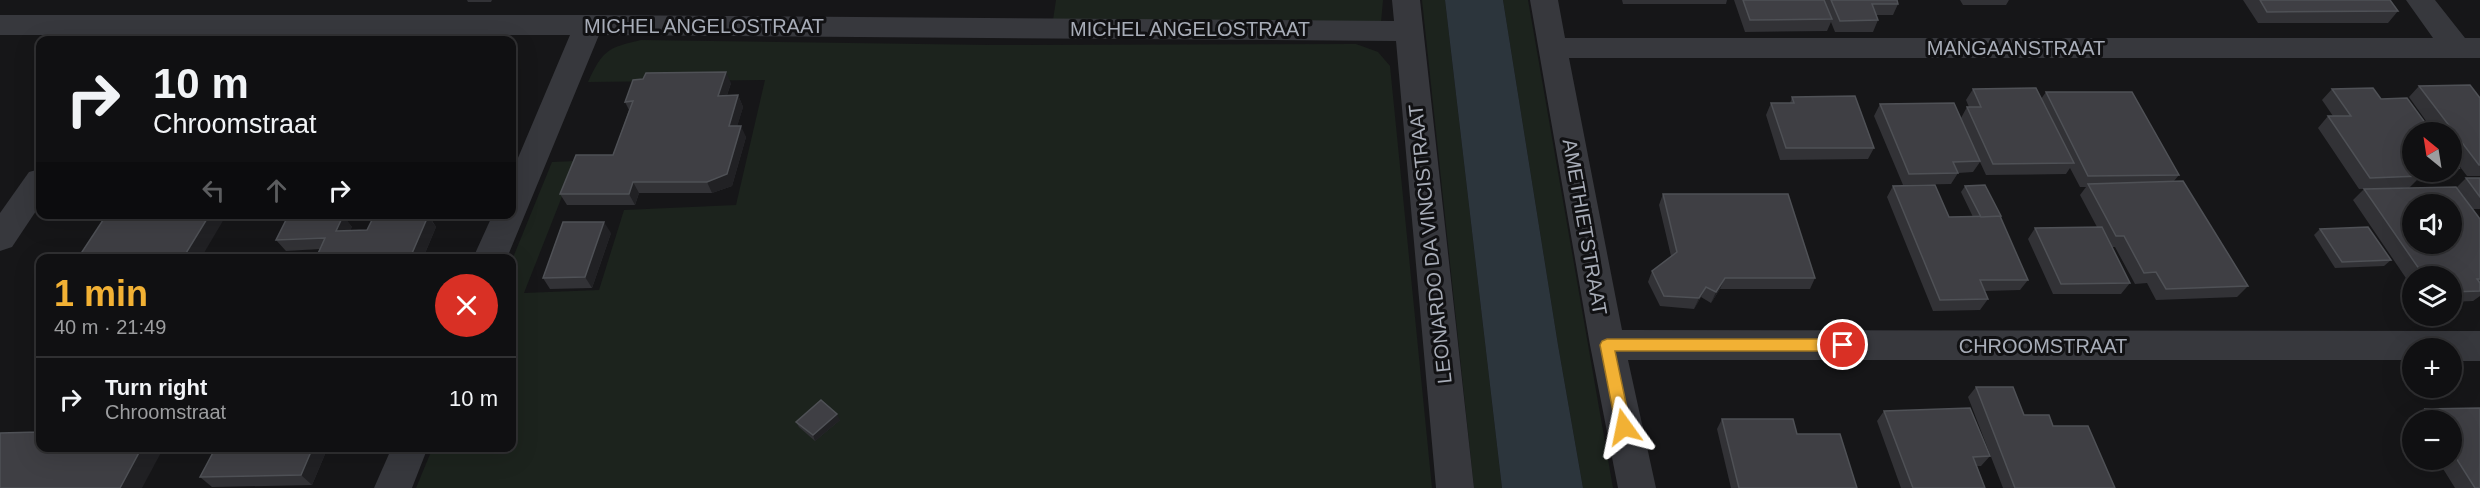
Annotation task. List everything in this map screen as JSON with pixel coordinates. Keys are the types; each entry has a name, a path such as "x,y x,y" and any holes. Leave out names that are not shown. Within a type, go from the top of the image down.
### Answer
{"street":[{"path":"146,33 170,0"},
{"name":"AMETHIETSTRAAT","path":"1544,0 1607,345 1636,488"},
{"path":"2420,0 2469,48"},
{"name":"MICHEL ANGELOSTRAAT","path":"0,25 146,33 589,25 896,14 1407,15"},
{"name":"LEONARDO DA VINCISTRAAT","path":"1407,15 1455,488"},
{"path":"516,198 589,25"},
{"name":"MANGAANSTRAAT","path":"1553,48 2469,48"},
{"path":"5,226 36,186"},
{"path":"492,254 507,219"},
{"name":"CHROOMSTRAAT","path":"1607,345 2480,346"},
{"path":"393,488 408,452"}],"shaded area":[{"path":"1056,0 1383,0 1381,22 1053,20"},
{"path":"1422,0 1445,0 1502,488 1474,488"},
{"path":"1445,0 1503,0 1583,488 1502,488"},
{"path":"1503,0 1528,0 1613,488 1583,488"},
{"path":"641,40 990,45 1356,44 1378,52 1390,66 1432,488 416,488 431,452 516,452 514,254 552,162 576,161 524,293 599,290 624,210 736,205 765,80 588,82 602,57 620,45"}],"building":[{"path":"1743,0 1824,0 1832,19 1750,20"},
{"path":"1831,0 1897,0 1898,4 1872,4 1878,20 1840,21"},
{"path":"2260,0 2390,0 2398,11 2267,12"},
{"path":"726,72 718,96 738,95 729,126 741,126 727,174 707,182 633,182 629,194 560,194 576,155 613,155 633,101 625,102 633,80 643,79 646,73"},
{"path":"2470,85 2480,98 2480,165 2462,143 2462,122 2446,122 2419,86"},
{"path":"2036,88 2074,163 1993,164 1967,107 1981,107 1973,89"},
{"path":"2373,88 2381,99 2407,98 2425,122 2402,122 2402,177 2370,178 2328,116 2351,116 2332,89"},
{"path":"2046,92 2132,92 2179,175 2088,176"},
{"path":"1855,96 1874,148 1786,148 1771,103 1794,103 1792,97"},
{"path":"1954,103 1980,161 1953,162 1958,173 1909,174 1880,104"},
{"path":"2466,178 2480,178 2480,197"},
{"path":"2183,181 2248,286 2166,289 2156,272 2144,273 2124,236 2116,236 2088,184"},
{"path":"1935,185 1949,217 2000,216 2028,280 1980,280 1988,299 1940,300 1893,186"},
{"path":"1985,185 2001,216 1981,217 1965,186"},
{"path":"2456,187 2461,194 2402,194 2402,244 2364,189"},
{"path":"1663,194 1788,194 1815,278 1725,278 1716,292 1706,287 1699,298 1664,296 1652,271 1677,252"},
{"path":"2462,195 2480,219 2480,279 2477,279 2480,283 2480,291 2462,292 2462,266 2417,266 2409,254 2462,254"},
{"path":"104,219 207,219 185,254 81,254"},
{"path":"286,219 342,219 336,231 367,230 372,219 427,219 412,254 318,254 325,238 276,240"},
{"path":"563,222 604,222 585,277 543,278"},
{"path":"2102,227 2130,283 2061,284 2035,228"},
{"path":"2368,227 2391,260 2342,262 2320,229"},
{"path":"1976,387 2013,387 2024,415 2049,415 2053,426 2088,426 2115,488 2015,488"},
{"path":"821,400 837,414 813,435 796,422"},
{"path":"1970,408 1990,456 1973,457 1985,488 1913,488 1884,411"},
{"path":"2480,408 2480,488 2475,488 2462,467 2462,410 2425,409"},
{"path":"1722,419 1793,419 1797,434 1840,434 1857,488 1739,488"},
{"path":"36,432 36,452 139,452 120,488 0,488 0,433"},
{"path":"213,452 311,452 301,475 200,477"}],"route":[{"path":"1624,427 1607,345 1843,345"}]}
